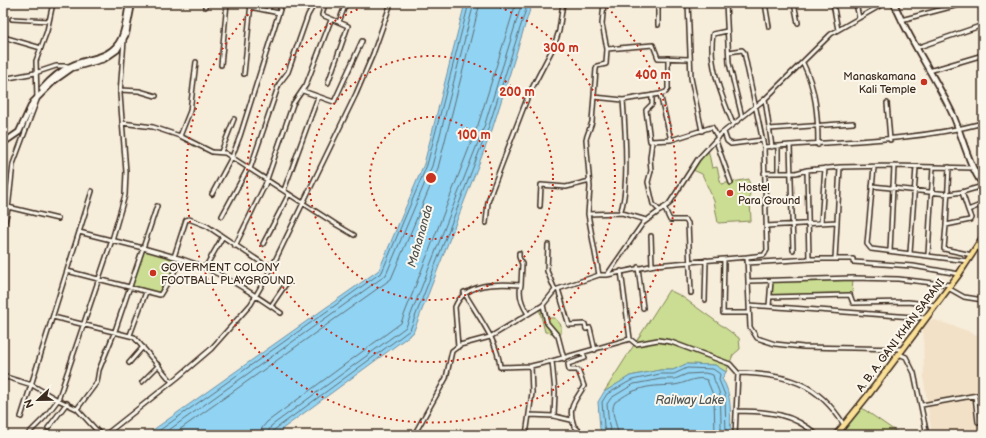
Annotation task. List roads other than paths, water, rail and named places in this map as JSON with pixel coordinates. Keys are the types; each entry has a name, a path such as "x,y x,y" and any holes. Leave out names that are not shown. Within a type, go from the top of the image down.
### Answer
{"main road":[{"path":"3,139 11,136 21,124 36,97 55,80 71,67 100,57 118,44 124,31 129,3"},
{"path":"71,67 110,56 117,50 124,40 132,3"},
{"path":"894,3 901,20 946,102 973,168 983,186"},
{"path":"3,143 19,132 36,97"},
{"name":"A. B. A. GANI KHAN SARANI","path":"836,435 959,274 983,237"},
{"name":"A. B. A. GANI KHAN SARANI","path":"978,246 983,241"}],"street":[{"path":"3,230 8,207 13,164 36,97 35,73 37,58 53,3"},
{"path":"220,65 227,3"},
{"path":"244,74 251,3"},
{"path":"268,11 270,3"},
{"path":"212,194 232,157 282,3"},
{"path":"222,216 249,168 280,84 288,72 308,15 312,8 306,3"},
{"path":"325,3 321,15 331,20 348,25 328,83"},
{"path":"339,22 346,3"},
{"path":"105,435 211,349 239,319 256,296 271,269 366,72 391,3"},
{"path":"486,223 488,202 528,96 557,39 563,3"},
{"path":"599,275 588,214 590,182 586,139 592,122 596,69 597,66 606,65 607,49 602,24 604,3"},
{"path":"658,3 658,25"},
{"path":"688,3 690,59 694,96 702,131"},
{"path":"726,3 731,72 742,117"},
{"path":"765,3 769,27"},
{"path":"794,3 798,23"},
{"path":"832,3 838,30"},
{"path":"856,3 859,18"},
{"path":"607,275 646,220 669,204 698,159 724,132 765,99 826,39 838,30 885,3"},
{"path":"901,20 966,3"},
{"path":"250,7 279,13"},
{"path":"12,19 49,21"},
{"path":"235,246 267,180 293,104 303,91 331,20"},
{"path":"916,48 983,25"},
{"path":"727,31 713,34 713,60 719,87 733,124"},
{"path":"3,37 41,48"},
{"path":"27,435 45,417 58,400 123,206 126,187 120,90 124,40"},
{"path":"303,91 334,102 362,41"},
{"path":"607,49 653,45 656,58 690,59"},
{"path":"414,435 446,378 452,351 458,347 490,337 543,305 557,290 599,275 607,275 638,267 747,257 766,253 764,140 754,107 744,52 742,50 729,52"},
{"path":"928,71 983,54"},
{"path":"594,97 623,100 666,92 668,89 668,58"},
{"path":"180,136 191,106 196,62"},
{"path":"803,63 812,86 818,125 818,145"},
{"path":"3,79 35,73 56,66 71,67"},
{"path":"120,90 140,91 156,96"},
{"path":"660,94 671,140"},
{"path":"652,95 652,104 646,110 649,140 652,142 650,158 651,171 648,182 652,203 655,208 660,211"},
{"path":"284,190 318,97"},
{"path":"765,99 772,147"},
{"path":"620,213 625,196 626,133 623,100"},
{"path":"887,103 890,140"},
{"path":"221,152 234,119"},
{"path":"122,122 153,127 180,136 212,152 221,152 232,157 354,235"},
{"path":"770,129 853,122"},
{"path":"764,147 890,140 958,130 983,123"},
{"path":"652,142 671,140 712,127 731,183"},
{"path":"724,132 727,141 731,144 764,140"},
{"path":"790,145 793,250"},
{"path":"778,146 778,172"},
{"path":"764,173 791,173 840,167 894,166 973,168"},
{"path":"890,251 894,166"},
{"path":"835,259 840,167"},
{"path":"874,167 867,244 871,249 968,261"},
{"path":"910,253 916,167"},
{"path":"928,255 933,167"},
{"path":"949,167 944,249 972,255"},
{"path":"821,223 825,168"},
{"path":"807,170 809,259"},
{"path":"540,206 541,186 566,187 590,182"},
{"path":"872,186 948,194 983,186"},
{"path":"21,417 32,386 92,191"},
{"path":"946,225 971,220 962,192"},
{"path":"263,244 289,194"},
{"path":"968,210 983,204"},
{"path":"77,409 96,385 99,370 115,332 157,206"},
{"path":"8,207 58,219"},
{"path":"664,207 670,220 687,221 691,261 691,293"},
{"path":"588,214 620,213 646,220"},
{"path":"174,256 188,219 207,226 222,238 271,269"},
{"path":"766,226 837,222"},
{"path":"79,232 174,256 205,268 256,296 281,313"},
{"path":"651,236 652,265"},
{"path":"205,268 222,238"},
{"path":"548,244 546,271 557,290 569,325 585,324 586,329 590,328 594,350"},
{"path":"519,252 518,257 522,264 519,292 520,301 528,314"},
{"path":"747,257 749,313 750,328 752,333 761,340 775,344 803,347 901,351 910,362 922,405 927,435"},
{"path":"747,263 853,258 853,262 913,266 959,274"},
{"path":"67,271 158,296 182,259"},
{"path":"724,259 723,313 749,313"},
{"path":"705,300 706,260"},
{"path":"638,267 643,308"},
{"path":"621,271 630,339 636,344 658,340 671,342 730,364 738,373 790,379 805,386 832,409 844,425"},
{"path":"748,281 853,278 898,279 950,286 964,297 983,300"},
{"path":"769,306 771,281"},
{"path":"271,306 286,284"},
{"path":"458,347 454,310 456,303 464,292 494,284 520,285"},
{"path":"130,335 146,292"},
{"path":"464,292 490,337 499,358 500,367 531,366 564,359 630,339"},
{"path":"770,297 850,295 853,303 908,302 936,304"},
{"path":"543,305 547,322 558,336 564,359"},
{"path":"749,305 926,318"},
{"path":"53,317 130,335 143,347 172,382"},
{"path":"128,363 143,347"},
{"path":"583,353 585,358 568,364 569,370 578,370 584,386 572,404 572,420 574,426 584,435"},
{"path":"552,361 555,392 554,416"},
{"path":"142,382 159,365"},
{"path":"526,435 530,415 531,366"},
{"path":"735,435 738,373"},
{"path":"3,376 32,386 77,409 101,435"},
{"path":"922,405 983,394"},
{"path":"975,396 978,422"},
{"path":"48,428 67,403"},
{"path":"736,411 769,411 779,413 798,421 817,435"},
{"path":"530,415 554,416 572,420"}],"water":[{"name":"Mahananda","path":"465,3 532,3 492,130 413,333 274,435 146,435 379,270 424,164"},
{"name":"Railway Lake","path":"686,364 715,365 726,372 722,379 728,391 729,398 731,414 730,435 604,435 600,429 598,402 604,392 630,376 660,370 673,370"}],"place":[{"name":"Manaskamana Kali Temple","path":"924,82"},
{"name":"Hostel Para Ground","path":"730,193"},
{"name":"GOVERMENT COLONY FOOTBALL PLAYGROUND.","path":"153,273"}]}
